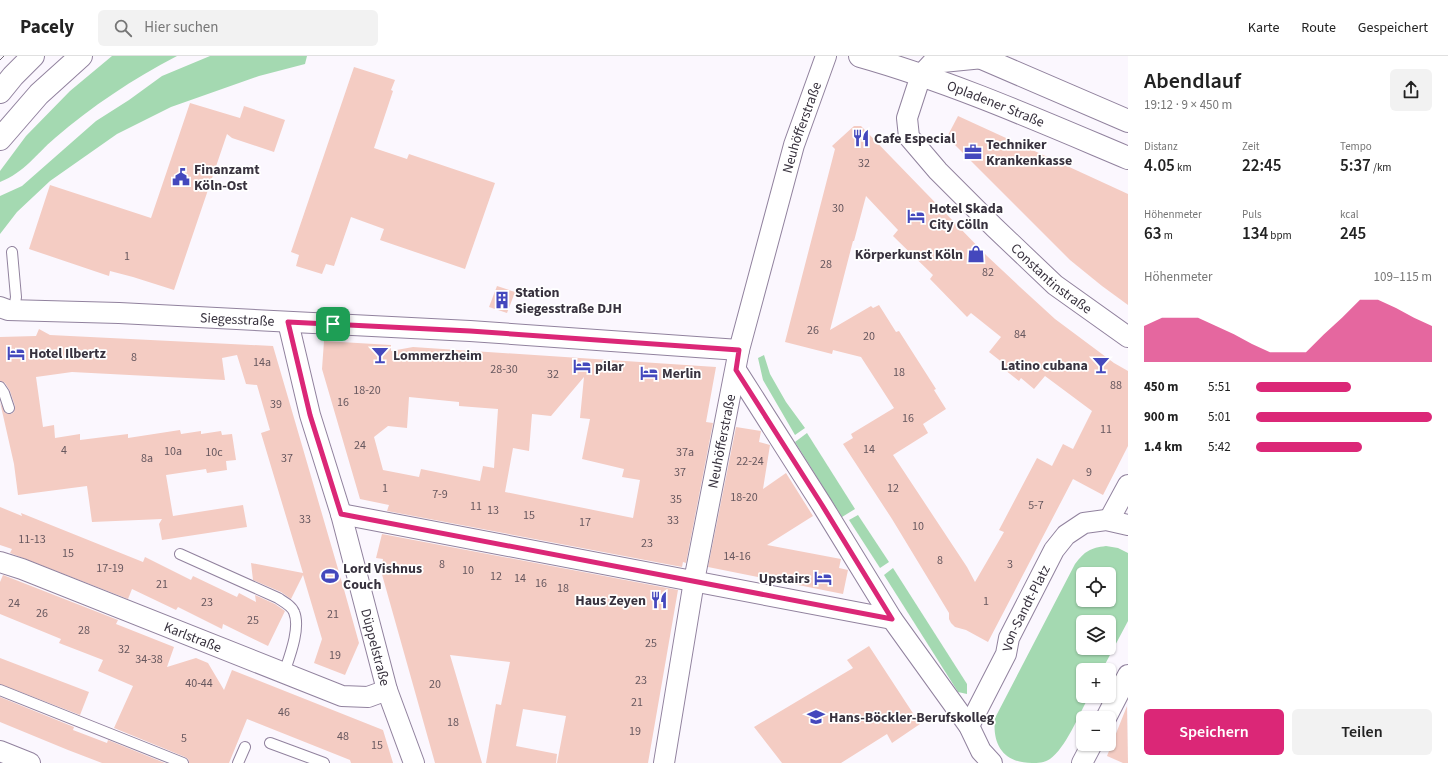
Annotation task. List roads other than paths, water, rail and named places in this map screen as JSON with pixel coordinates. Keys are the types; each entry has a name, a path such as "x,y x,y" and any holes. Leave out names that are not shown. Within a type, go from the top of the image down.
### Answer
{"main road":[{"path":"0,92 13,76 34,56"},
{"path":"0,139 39,94 81,56"},
{"name":"Opladener Straße","path":"860,56 921,75 1000,105 1128,158"},
{"path":"980,57 1128,121"}],"street":[{"name":"Neuhöfferstraße","path":"664,763 694,581 739,350 794,145 826,56"},
{"path":"921,75 932,62 947,58 980,57"},
{"name":"Constantinstraße","path":"921,75 907,118 909,137 938,171 1055,285 1128,337"},
{"name":"Siegesstraße","path":"7,309 119,313 470,331 739,350"},
{"name":"Düppelstraße","path":"288,322 310,415 341,514 387,690 414,763"},
{"path":"736,370 822,505 892,619 965,721 981,751 992,763"},
{"name":"Von-Sandt-Platz","path":"965,721 1006,654 1009,638 1054,550 1066,535 1084,523 1119,523 1128,486"},
{"path":"341,514 892,619"},
{"name":"Karlstraße","path":"0,562 22,569 342,696 368,698 387,690"},
{"path":"1110,711 1128,675"},
{"path":"0,751 30,763"},
{"path":"1082,763 1088,751"}],"lane":[{"path":"7,309 16,297 12,252"},
{"path":"0,387 4,392 9,408"},
{"path":"180,554 278,598 294,611 296,621 293,641 284,674"},
{"path":"0,690 183,763"},
{"path":"270,743 324,763"},
{"path":"238,763 245,747"}],"tram line":[{"path":"0,60 4,56"}],"place":[{"name":"Cafe Especial","path":"861,138"},
{"name":"Techniker Krankenkasse","path":"973,152"},
{"name":"Finanzamt Köln-Ost","path":"181,177"},
{"name":"Hotel Skada City Cölln","path":"916,216"},
{"name":"Körperkunst Köln","path":"976,254"},
{"name":"Station Siegesstraße DJH","path":"502,300"},
{"name":"Hotel Ilbertz","path":"16,353"},
{"name":"Lommerzheim","path":"380,355"},
{"name":"Latino cubana","path":"1101,365"},
{"name":"pilar","path":"582,366"},
{"name":"Merlin","path":"649,373"},
{"name":"Lord Vishnus Couch","path":"330,576"},
{"name":"Upstairs","path":"823,578"},
{"name":"Haus Zeyen","path":"659,600"},
{"name":"Hans-Böckler-Berufskolleg","path":"816,717"}]}
